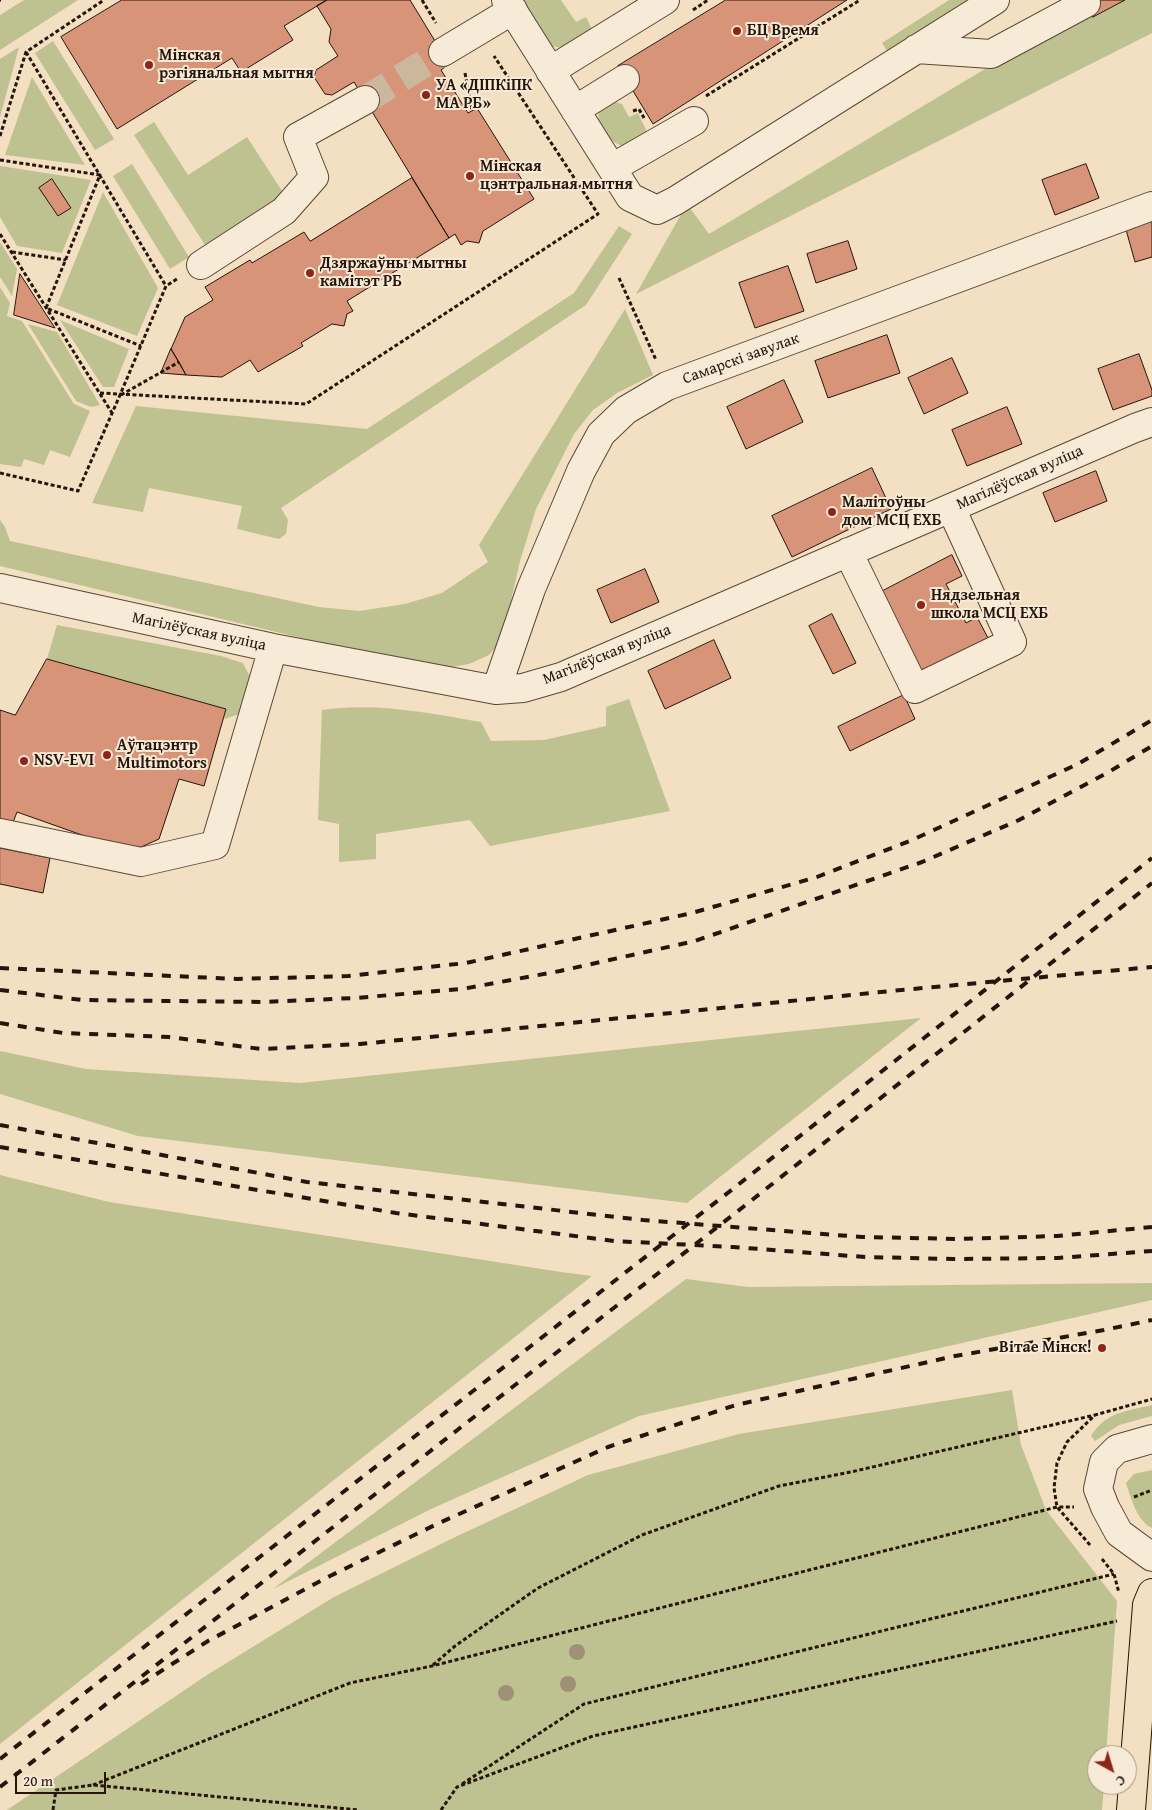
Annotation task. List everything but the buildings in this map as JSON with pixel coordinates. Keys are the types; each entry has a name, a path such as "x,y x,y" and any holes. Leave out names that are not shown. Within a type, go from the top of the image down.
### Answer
{"main road":[{"path":"1131,1810 1147,1605 1152,1593"}],"street":[{"path":"550,70 665,0"},
{"path":"442,52 510,5 630,197 657,210 675,201 995,0"},
{"path":"916,49 991,54 1086,3"},
{"path":"575,110 620,82"},
{"path":"201,264 284,211 314,177 298,138 365,100"},
{"path":"612,168 698,110"},
{"name":"Самарскі завулак","path":"496,690 531,589 581,471 601,434 626,410 667,386 1152,206"},
{"name":"Магілёўская вуліца","path":"0,588 273,648 496,690 523,688 561,677 1152,422"},
{"path":"848,552 915,689 1012,642 951,508"},
{"path":"0,833 141,862 215,845 273,648"},
{"path":"1152,1440 1116,1449 1104,1462 1098,1489 1119,1533 1152,1557"}],"path":[{"path":"0,136 26,52 104,0"},
{"path":"692,10 708,0"},
{"path":"698,110 860,0"},
{"path":"26,52 166,286"},
{"path":"100,393 306,404 598,214 492,52"},
{"path":"464,69 472,111"},
{"path":"620,82 631,112 639,109 647,123"},
{"path":"0,160 100,175"},
{"path":"46,308 100,175"},
{"path":"0,234 112,414"},
{"path":"11,252 66,260"},
{"path":"0,473 78,491 142,346 166,286 201,264"},
{"path":"619,278 667,386"},
{"path":"46,308 142,346"},
{"path":"120,395 178,362"},
{"path":"432,1666 455,1646 538,1588 642,1535 779,1486 851,1472 1095,1415"},
{"path":"93,1785 350,1684 432,1666 1058,1507"},
{"path":"441,1810 457,1787 584,1704 1114,1574"},
{"path":"457,1787 593,1736 1125,1620"},
{"path":"53,1810 56,1790 93,1785 359,1810"}],"green space":[{"path":"24,0 78,0 0,50 0,15"},
{"path":"518,0 561,0 576,22 586,17 592,29 589,38 568,49 551,46"},
{"path":"949,0 973,0 889,54 882,43"},
{"path":"1125,0 1152,0 1152,33 636,294 687,204 709,234 1000,60 1090,11 1093,17"},
{"path":"53,41 114,139 95,150 35,53"},
{"path":"19,47 0,117 0,59"},
{"path":"32,77 85,165 5,155"},
{"path":"612,101 622,104 629,117 638,113 647,132 622,146 605,135 599,124 599,112 601,105"},
{"path":"154,122 188,175 247,137 284,194 205,245 134,135"},
{"path":"132,164 189,257 170,269 113,176"},
{"path":"0,166 91,180 62,253 17,246 0,217"},
{"path":"103,192 158,288 137,336 57,305"},
{"path":"619,226 632,234 586,305 281,508 288,520 286,534 279,539 237,529 242,506 149,488 143,512 92,503 136,406 367,429 574,293"},
{"path":"0,242 17,269 12,296 0,277"},
{"path":"0,287 10,303 7,316 22,321 74,404 90,411 70,457 50,450 44,465 24,459 21,467 0,464"},
{"path":"625,309 653,375 617,393 593,410 574,434 536,509 520,561 502,640 489,655 469,664 446,668 406,663 0,566 0,520 5,527 10,541 319,607 359,611 405,604 442,593 488,562 479,545"},
{"path":"60,320 129,349 114,387 103,387"},
{"path":"28,324 57,332 100,405 91,407 76,401"},
{"path":"57,625 221,656 243,663 251,679 243,713 224,719 226,709 47,659"},
{"path":"629,699 670,811 490,846 470,820 376,834 376,859 339,862 339,824 318,820 322,710 362,707 421,712 481,722 491,741 544,740 606,726 606,707"},
{"path":"921,1018 687,1203 138,1136 0,1094 0,1051 86,1069 300,1083"},
{"path":"0,1175 109,1202 592,1276 0,1744"},
{"path":"686,1279 748,1287 1152,1283 1152,1300 639,1416 431,1509 273,1589"},
{"path":"1012,1390 1021,1445 1046,1510 1117,1601 1107,1745 1087,1745 1087,1795 1103,1795 1102,1810 7,1810 207,1675 334,1597 451,1539 588,1475 739,1434"},
{"path":"1152,1405 1152,1416 1119,1425 1095,1441 1091,1436 1110,1417 1125,1411"},
{"path":"1152,1470 1152,1528 1138,1515 1126,1483 1134,1474"}],"tunnel":[{"path":"365,100 443,52"}],"railway":[{"path":"0,968 237,979 348,976 466,963 692,913 817,877 912,840 1078,764 1152,720"},
{"path":"0,990 82,1000 263,1002 355,998 462,989 560,971 695,941 922,862 1019,820 1107,773 1152,746"},
{"path":"0,1759 734,1188 1152,858"},
{"path":"0,1787 752,1200 1152,883"},
{"path":"0,1023 63,1033 169,1037 261,1049 360,1044 1152,967"},
{"path":"0,1125 307,1182 643,1220 862,1237 959,1239 1057,1236 1152,1227"},
{"path":"0,1147 396,1213 614,1241 733,1247 865,1257 953,1259 1058,1258 1152,1251"},
{"path":"141,1684 208,1641 330,1576 437,1524 608,1447 736,1405 955,1356 1152,1320"}],"place":[{"name":"БЦ Время","path":"737,31"},
{"name":"Мінская рэгіянальная мытня","path":"149,65"},
{"name":"УА «ДІПКіПК МА РБ»","path":"426,95"},
{"name":"Мінская цэнтральная мытня","path":"470,176"},
{"name":"Дзяржаўны мытны камітэт РБ","path":"310,273"},
{"name":"Малітоўны дом МСЦ ЕХБ","path":"832,512"},
{"name":"Нядзельная школа МСЦ ЕХБ","path":"921,605"},
{"name":"Аўтацэнтр Multimotors","path":"107,755"},
{"name":"NSV-EVI","path":"24,761"},
{"name":"Вітае Мінск!","path":"1102,1348"}]}
